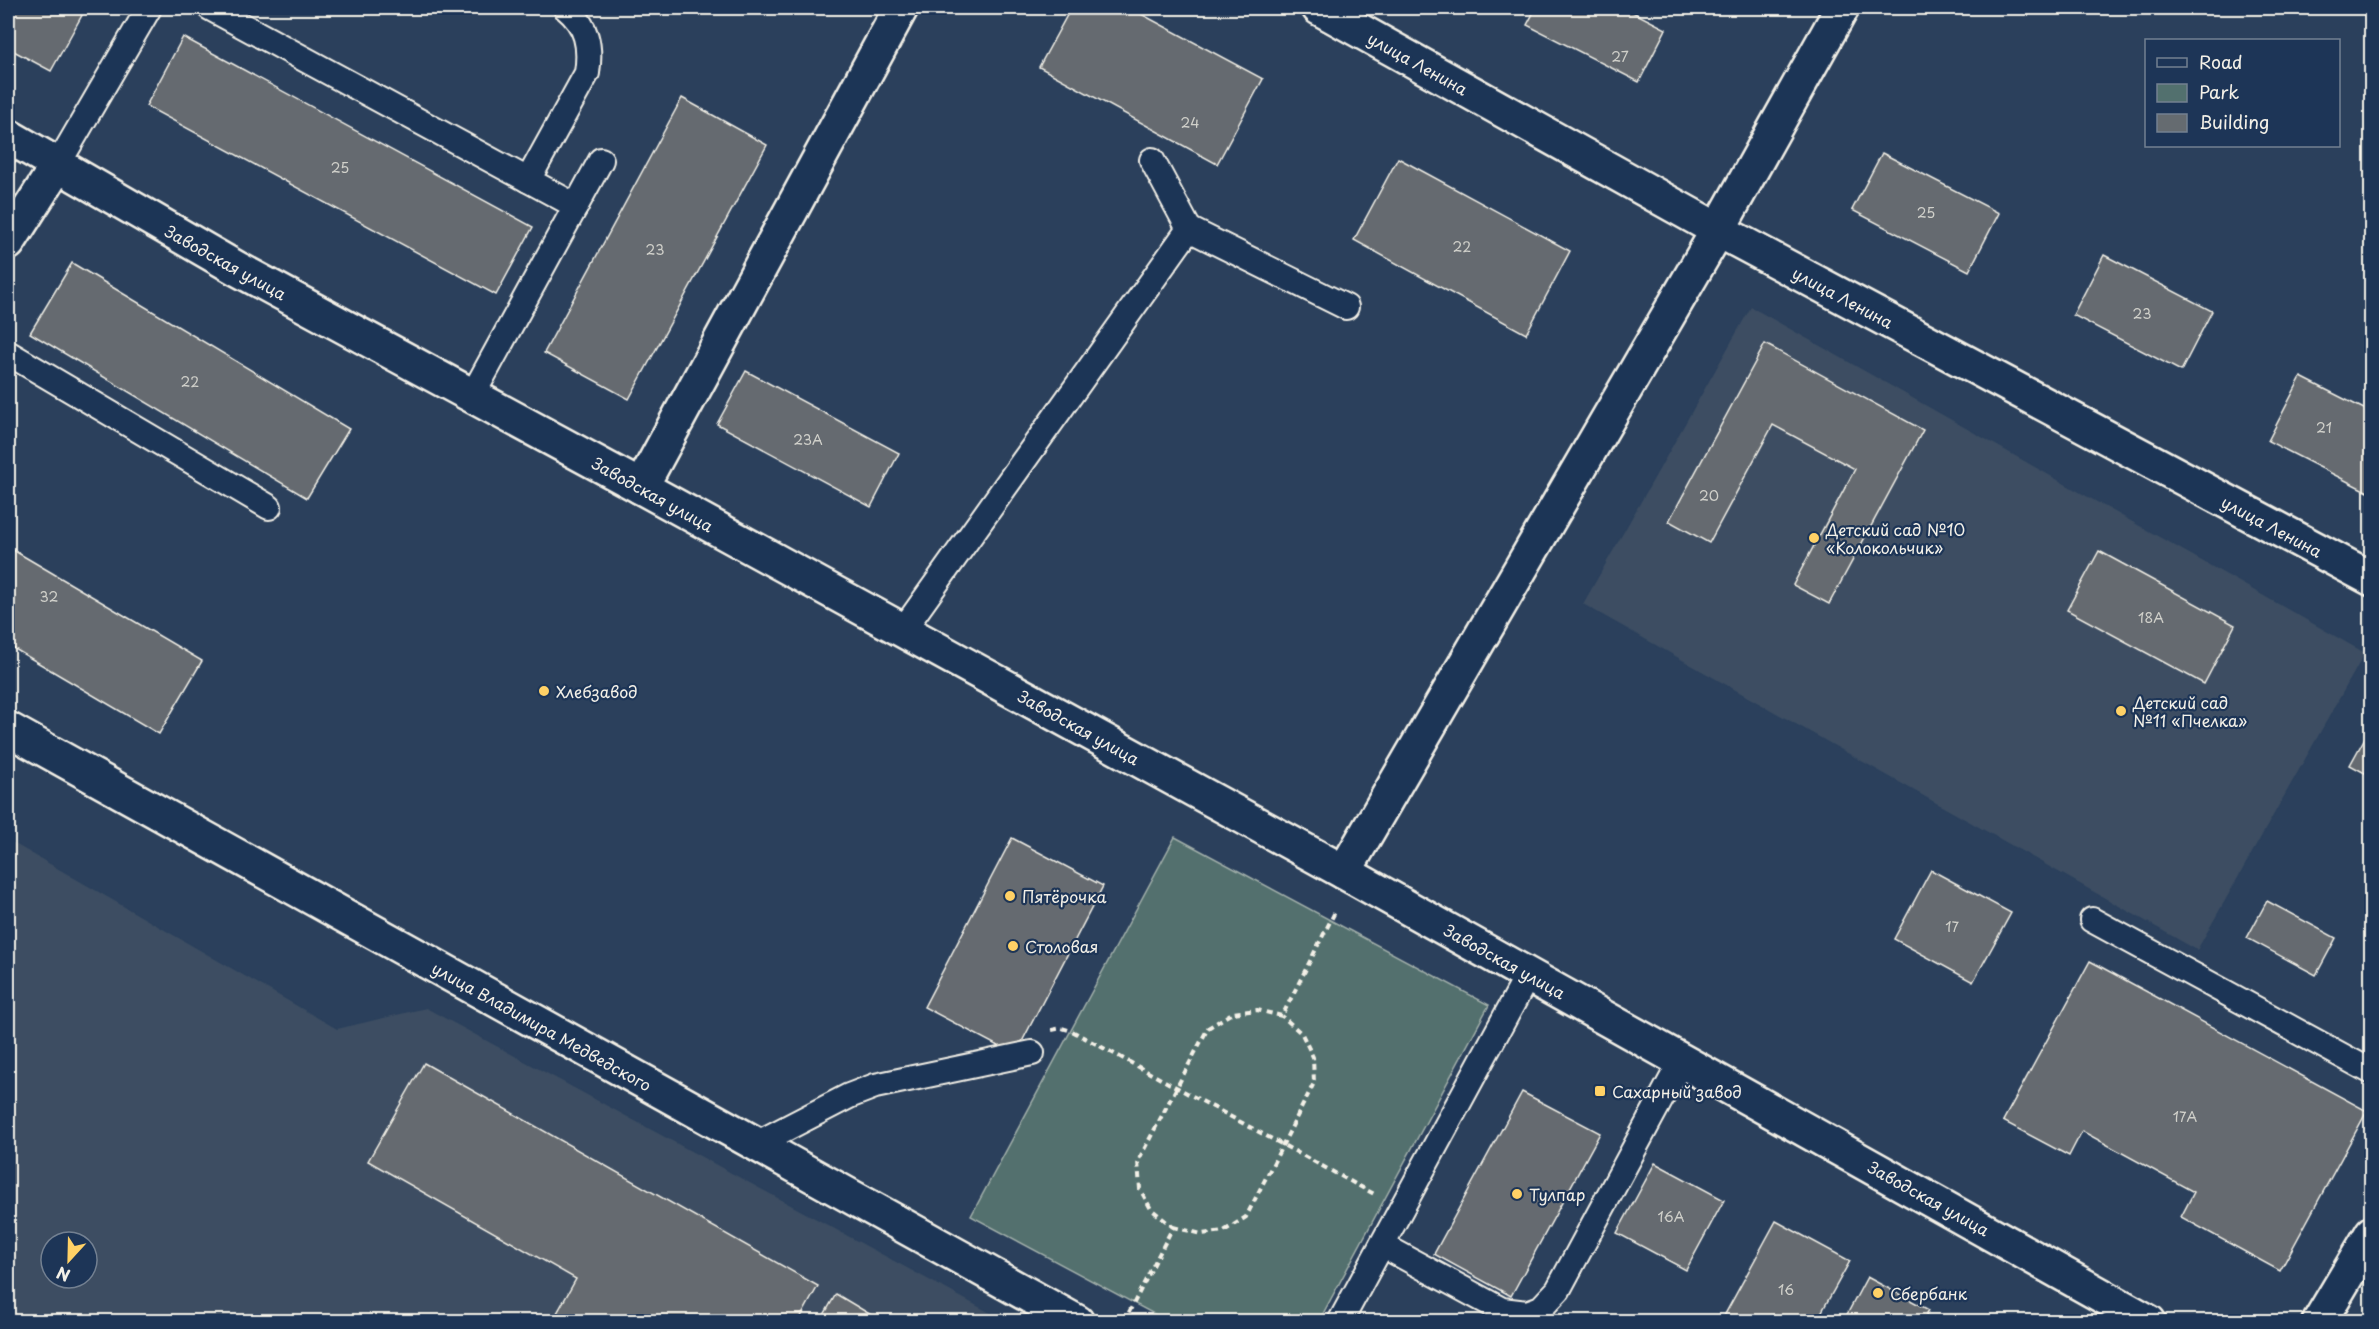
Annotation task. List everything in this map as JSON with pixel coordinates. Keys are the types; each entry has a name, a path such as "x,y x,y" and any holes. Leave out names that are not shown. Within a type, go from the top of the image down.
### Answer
{"street":[{"path":"641,487 901,8"},
{"name":"улица Ленина","path":"1319,8 1718,230 2372,579"},
{"path":"1349,874 1718,230 1842,8"},
{"name":"Заводская улица","path":"8,136 236,268 1349,874 2149,1322"},
{"path":"8,243 57,166"},
{"name":"улица Владимира Медведского","path":"8,729 1077,1322"},
{"path":"2319,1322 2372,1233"}],"lane":[{"path":"57,166 149,8"},
{"path":"210,8 576,206"},
{"path":"528,180 587,73 590,54 586,33 576,16 566,8"},
{"path":"472,396 600,160"},
{"path":"1152,160 1189,229 1346,307"},
{"path":"903,630 1189,229"},
{"path":"8,353 269,507"},
{"path":"2092,920 2372,1071"},
{"path":"1341,1322 1528,975"},
{"path":"756,1144 849,1096 875,1086 1032,1053"},
{"path":"1382,1245 1502,1310 1527,1313 1541,1308 1558,1290 1683,1060"}],"path":[{"path":"1282,1016 1349,874"},
{"path":"1257,1010 1282,1016 1302,1034 1313,1057 1314,1083 1283,1145 1246,1217 1224,1231 1202,1234 1173,1227 1150,1209 1140,1189 1138,1161 1177,1087 1208,1028 1232,1013 1257,1010"},
{"path":"1032,1053 1041,1037 1052,1030 1062,1028 1072,1031 1401,1209"},
{"path":"1124,1322 1173,1227"}],"shaded area":[{"path":"1751,307 2365,653 2197,950 1583,604"},
{"path":"8,840 337,1029 426,1008 1005,1321 8,1321"}],"green space":[{"path":"1175,837 1489,1005 1319,1321 1167,1321 971,1216"}],"building":[{"path":"8,8 86,8 51,71 8,48"},
{"path":"1071,8 1130,8 1263,79 1217,164 1039,67"},
{"path":"1536,8 1625,8 1666,29 1639,82 1527,25"},
{"path":"183,37 533,227 496,295 146,106"},
{"path":"682,98 767,145 629,399 544,353"},
{"path":"1882,153 1999,213 1969,271 1852,210"},
{"path":"1398,158 1570,251 1526,334 1354,240"},
{"path":"2104,255 2212,311 2181,371 2073,315"},
{"path":"72,263 349,429 307,498 30,333"},
{"path":"1765,344 1923,430 1829,604 1793,585 1855,469 1773,425 1709,543 1669,521"},
{"path":"746,371 899,453 871,507 717,424"},
{"path":"2301,377 2372,413 2372,494 2268,441"},
{"path":"8,547 202,661 159,734 8,645"},
{"path":"2099,551 2235,625 2204,684 2067,610"},
{"path":"2372,725 2372,777 2350,765"},
{"name":"Столовая","path":"1012,838 1103,886 1015,1055 924,1007"},
{"path":"1931,870 2011,913 1973,982 1894,939"},
{"path":"2267,901 2336,938 2316,975 2247,938"},
{"path":"2090,961 2367,1111 2280,1271 2181,1217 2194,1192 2082,1131 2069,1156 2003,1121"},
{"path":"424,1063 818,1286 798,1322 552,1322 576,1279 368,1161"},
{"name":"Тулпар","path":"1522,1092 1600,1133 1511,1296 1434,1254"},
{"path":"1655,1163 1724,1200 1686,1270 1617,1233"},
{"path":"1776,1221 1850,1261 1816,1322 1730,1322 1723,1318"},
{"name":"Сбербанк","path":"1867,1277 1929,1310 1922,1322 1843,1322"},
{"path":"836,1294 883,1322 820,1322"}],"place":[{"name":"Детский сад №10 «Колокольчик»","path":"1814,538"},
{"name":"Хлебзавод","path":"544,691"},
{"name":"Детский сад №11 «Пчелка»","path":"2121,711"},
{"name":"Пятёрочка","path":"1010,896"},
{"name":"Столовая","path":"1013,946"},
{"name":"Сахарный завод","path":"1600,1091"},
{"name":"Тулпар","path":"1517,1194"},
{"name":"Сбербанк","path":"1878,1293"}]}
